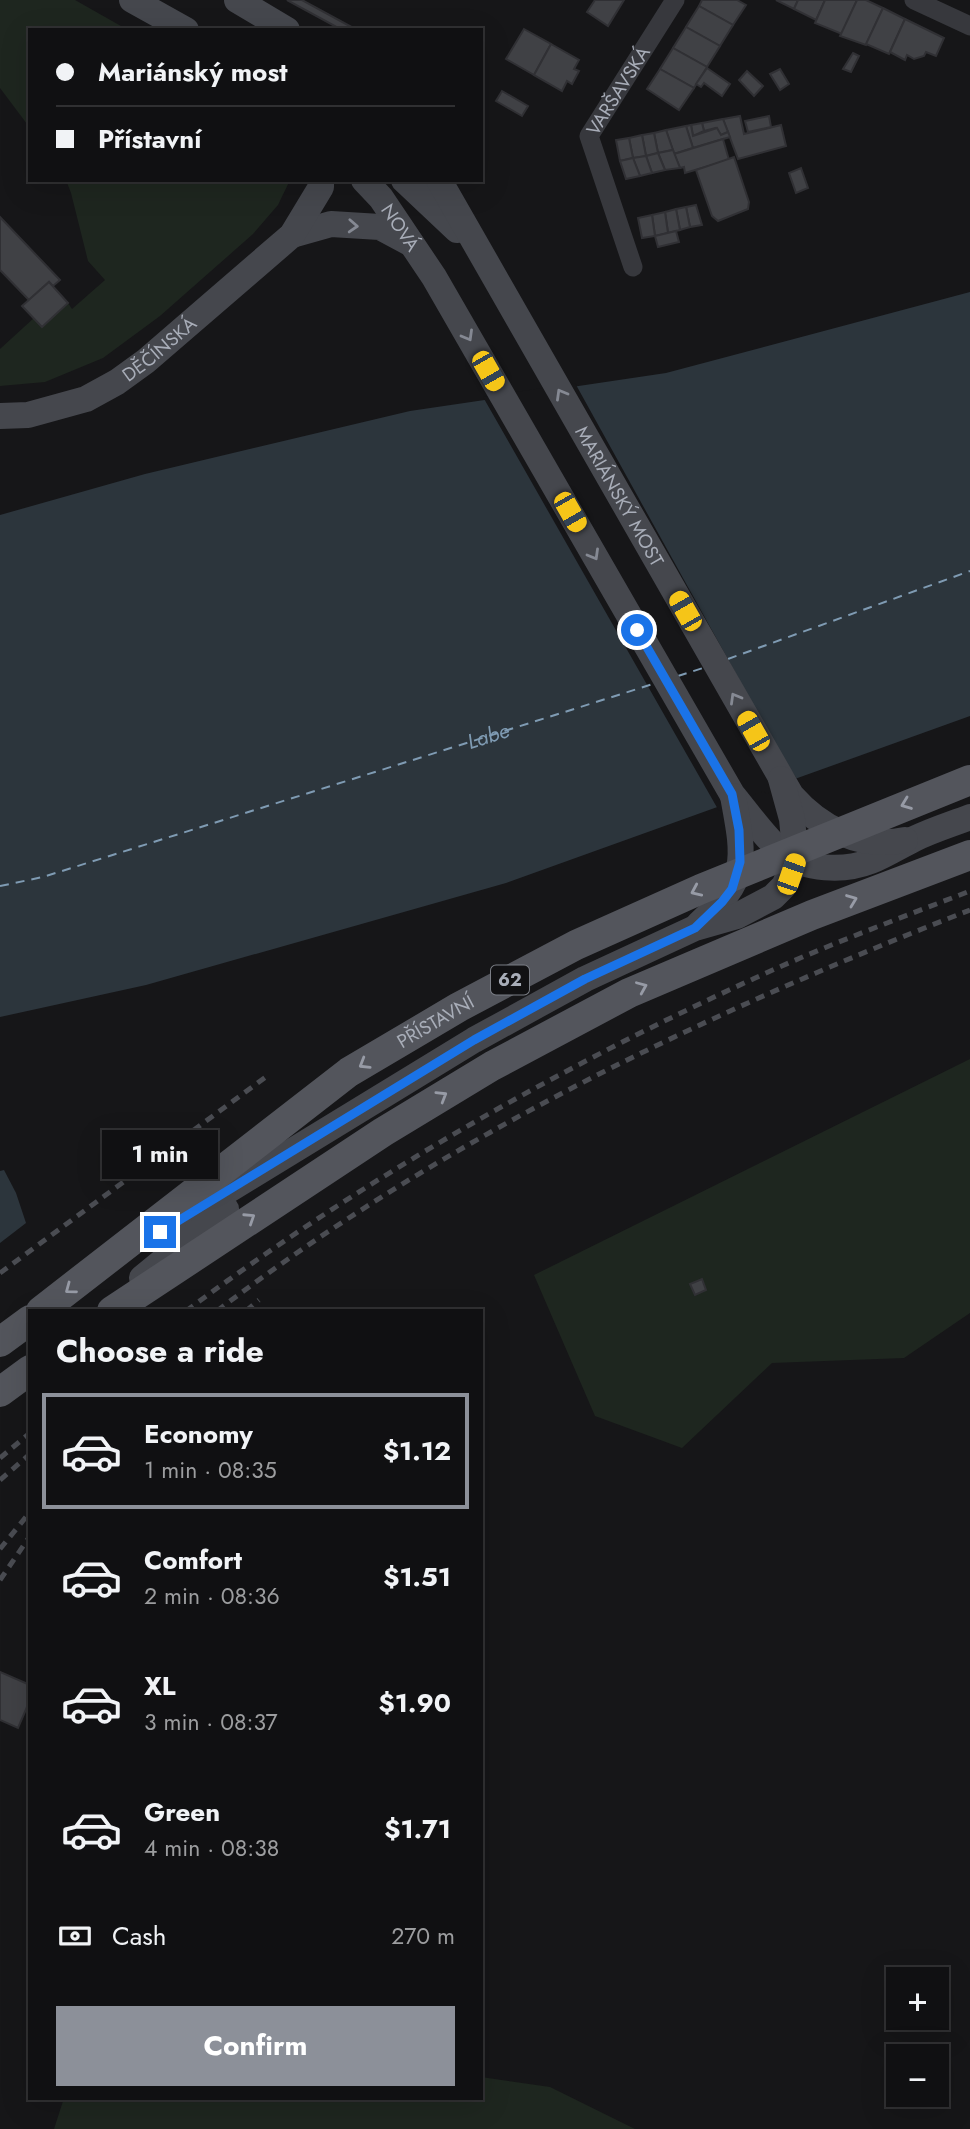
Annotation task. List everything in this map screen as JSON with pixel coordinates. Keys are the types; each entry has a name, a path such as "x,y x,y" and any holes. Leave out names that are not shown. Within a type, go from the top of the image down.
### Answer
{"main road":[{"name":"PŘÍSTAVNÍ","path":"44,1309 349,1072 459,1007 576,945 701,889 970,780"},
{"path":"115,1309 383,1132 492,1066 595,1011 629,993 799,920 970,855"},
{"path":"0,1342 28,1321"},
{"path":"0,1392 28,1371"}],"street":[{"path":"132,0 182,28"},
{"path":"237,0 284,28"},
{"name":"VARŠAVSKÁ","path":"634,267 589,136 676,0"},
{"path":"914,0 970,26"},
{"name":"DĚČÍNSKÁ","path":"0,416 28,415 86,399 117,382 146,361 292,234 321,187 321,182"},
{"name":"NOVÁ","path":"366,182 381,198 434,277 732,794"},
{"name":"NOVÁ","path":"406,182 479,251"},
{"path":"440,182 479,251"},
{"name":"DĚČÍNSKÁ","path":"292,234 331,224 380,227 411,243"},
{"name":"MARIÁNSKÝ MOST","path":"479,251 780,779 803,809 835,831 850,837 884,842 917,837"},
{"name":"MARIÁNSKÝ MOST","path":"780,779 792,819 796,860"},
{"path":"732,794 781,851 796,860 830,868 872,861 917,837 970,817"},
{"path":"695,928 722,902 738,876 739,830 732,794"},
{"path":"695,928 737,916 772,897 784,886 796,860"},
{"name":"PŘÍSTAVNÍ","path":"99,1267 201,1208 474,1040 585,979 695,928"},
{"name":"PŘÍSTAVNÍ","path":"105,1309 213,1219 365,1106"}],"shaded area":[{"path":"0,0 75,0 124,28 28,28 28,125 0,88"},
{"path":"67,182 289,182 278,205 253,234 160,316 103,358 45,382 0,386 0,349 35,317 42,327 68,303 72,309 105,280 88,261"},
{"path":"970,1059 970,1313 904,1358 772,1363 682,1448 595,1416 534,1275"},
{"path":"483,2077 550,2087 635,2129 54,2129 63,2100 483,2100"}],"water":[{"name":"Labe","path":"970,292 970,716 506,883 146,985 0,1017 0,515 145,474 410,411 666,373"},
{"path":"4,1170 16,1193 26,1223 0,1243 0,1171"}],"pier":[{"path":"575,383 781,755 799,782 766,794 764,791 753,795 754,798 719,811 483,397"}],"building":[{"path":"287,0 302,0 353,28 338,28"},
{"path":"595,0 624,0 608,26 587,12"},
{"path":"702,0 737,0 746,5 733,25 699,6"},
{"path":"776,0 798,0 794,9"},
{"path":"798,0 825,0 816,20 794,9"},
{"path":"825,0 857,0 842,34 815,23"},
{"path":"857,0 866,0 883,8 866,45 840,36"},
{"path":"699,6 733,25 720,46 686,27"},
{"path":"883,8 905,19 889,54 866,44"},
{"path":"905,19 944,38 936,56 926,52 924,56 914,59 907,55 905,60 890,52"},
{"path":"686,27 720,46 707,67 673,48"},
{"path":"524,29 551,44 534,75 506,59"},
{"path":"551,44 579,60 574,69 579,71 572,84 567,81 562,91 534,75"},
{"path":"673,48 707,67 694,88 660,69"},
{"path":"853,53 859,56 851,72 843,69"},
{"path":"707,68 730,84 722,96 704,83 701,87 696,84"},
{"path":"660,69 694,88 679,110 647,89"},
{"path":"780,69 789,84 780,90 770,74"},
{"path":"747,71 763,86 754,96 739,80"},
{"path":"502,91 528,106 522,116 496,101"},
{"path":"740,116 744,134 781,125 786,146 738,159 723,119"},
{"path":"769,116 771,127 748,132 745,121"},
{"path":"723,119 728,132 721,135 716,128 704,131 702,123"},
{"path":"702,123 704,131 693,136 691,125"},
{"path":"691,125 693,136 717,128 721,135 728,132 730,137 693,148 686,126"},
{"path":"686,126 693,148 674,154 666,130"},
{"path":"666,130 673,150 658,153 654,133"},
{"path":"654,133 658,153 646,156 642,135"},
{"path":"642,135 646,156 633,158 629,138"},
{"path":"629,138 633,158 620,161 616,140"},
{"path":"723,139 729,160 685,173 684,167 680,168 674,154"},
{"path":"673,150 680,168 665,170 658,153"},
{"path":"658,153 665,170 652,173 646,156"},
{"path":"646,156 652,173 640,176 633,158"},
{"path":"734,157 749,202 748,209 718,221 712,216 696,170"},
{"path":"633,158 640,176 626,179 620,161"},
{"path":"801,168 808,188 796,193 789,173"},
{"path":"696,205 702,225 690,227 686,207"},
{"path":"686,207 690,227 680,230 676,209"},
{"path":"676,209 680,230 668,233 665,212"},
{"path":"665,212 668,233 655,236 652,215"},
{"path":"652,215 655,236 642,238 638,218"},
{"path":"0,217 60,280 53,286 49,282 29,300 0,270"},
{"path":"676,231 679,242 658,247 655,236"},
{"path":"49,282 68,303 42,327 22,306"},
{"path":"702,1279 706,1290 695,1295 690,1284"},
{"path":"0,1672 28,1684 28,1705 18,1728 0,1720"}],"ferry route":[{"path":"728,659 970,571"},
{"path":"678,676 703,668"},
{"path":"0,886 43,877 653,684"}],"railway":[{"path":"189,1309 390,1172 533,1089 753,979 970,891"},
{"path":"220,1309 304,1248 393,1190 485,1135 579,1084 772,992 970,910"},
{"path":"0,1273 267,1076"},
{"path":"248,1309 259,1300"},
{"path":"0,1458 28,1435"},
{"path":"0,1480 28,1456"},
{"path":"0,1549 28,1514"},
{"path":"0,1580 28,1539"}],"route":[{"path":"160,1232 474,1040 585,979 695,928 722,902 738,876 740,862 739,830 732,794 637,630"}]}
